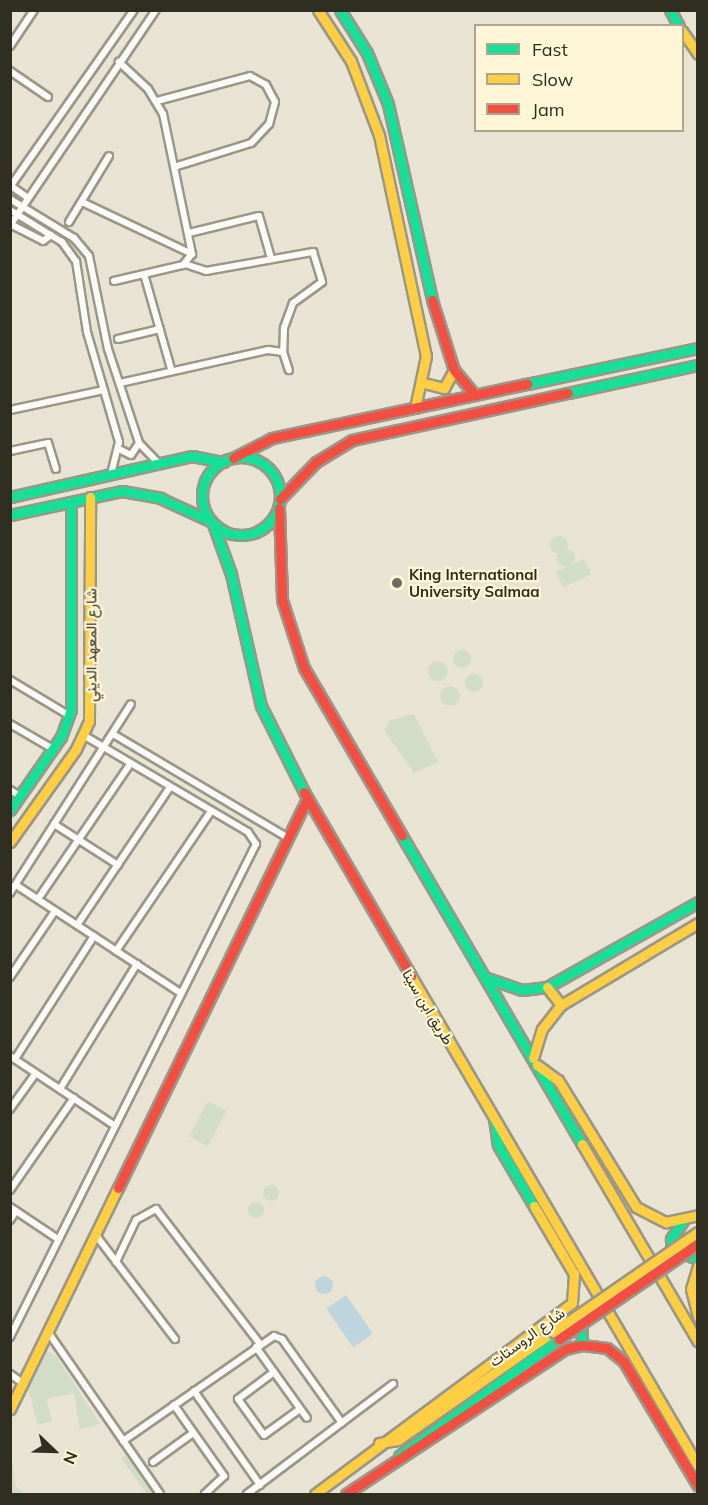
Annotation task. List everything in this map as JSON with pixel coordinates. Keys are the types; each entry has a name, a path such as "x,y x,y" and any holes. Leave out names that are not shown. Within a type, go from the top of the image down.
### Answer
{"main road":[{"path":"318,10 351,61 374,118 424,343 424,382 415,408"},
{"path":"340,10 367,53 388,104 423,271 454,370 475,395"},
{"path":"670,10 678,24"},
{"path":"684,34 698,54"},
{"path":"212,523 202,503 204,484 223,462 272,438 698,348"},
{"path":"10,515 90,496 122,491 148,494 245,536 266,527 280,503 316,462 352,440 698,365"},
{"path":"424,382 444,388 454,370"},
{"path":"10,497 200,455 223,462"},
{"path":"233,458 267,466 280,503 279,584 296,650 698,1342"},
{"name":"شارع المعهد الديني","path":"10,842 83,735 93,694 90,496"},
{"name":"شارع المعهد الديني","path":"10,810 53,749 70,717 71,502"},
{"name":"طريق ابن سينا","path":"212,523 231,574 264,715 306,799 698,1466"},
{"path":"10,1408 306,799"},
{"path":"487,978 516,989 547,987 698,902"},
{"path":"535,1062 542,1029 561,1005 698,923"},
{"path":"547,987 561,1005"},
{"path":"535,1062 558,1080 636,1207 658,1220 683,1221 698,1215"},
{"name":"شارع الروستات","path":"315,1494 379,1443 570,1306 574,1274 498,1145 494,1118"},
{"path":"683,1221 671,1239 672,1250 698,1259"},
{"path":"394,1463 411,1443 698,1232"},
{"path":"379,1443 398,1440 698,1244"},
{"path":"698,1266 691,1289 698,1317"},
{"path":"570,1306 583,1322 582,1345 607,1348 624,1362 698,1486"},
{"name":"شارع الروستات","path":"346,1494 565,1349 582,1345"}],"street":[{"path":"10,46 34,10"},
{"path":"27,197 11,187 134,10"},
{"path":"51,235 43,242 11,224 27,197 156,10"},
{"path":"119,62 157,100 177,166 189,233 192,254 185,264"},
{"path":"10,71 48,97"},
{"path":"157,100 250,76 266,85 275,102 268,124 251,143 177,166"},
{"path":"69,222 109,156"},
{"path":"10,199 74,238 90,256 120,383 139,443 159,465"},
{"path":"82,202 192,254"},
{"path":"10,210 67,247 79,268 87,332 120,449 110,475"},
{"path":"189,233 259,216 271,258"},
{"path":"114,281 185,264 206,272 271,258 313,252 323,278 289,311 283,352 289,370"},
{"path":"144,274 171,369"},
{"path":"118,339 160,329"},
{"path":"120,383 171,369 268,350 283,352"},
{"path":"10,410 104,390"},
{"path":"10,451 48,443 56,469"},
{"path":"120,449 131,455 139,443"},
{"name":"شارع المعهد الديني","path":"10,680 70,717"},
{"path":"10,893 131,704"},
{"path":"10,724 53,749"},
{"path":"113,734 288,838"},
{"path":"10,1336 179,992 256,844 248,832 83,735"},
{"path":"38,899 130,764"},
{"path":"77,925 170,787"},
{"path":"10,790 20,796"},
{"path":"116,951 212,811"},
{"path":"54,824 118,865"},
{"path":"16,885 179,992"},
{"path":"10,977 55,910"},
{"path":"94,936 13,1057 114,1125"},
{"path":"60,1089 136,964"},
{"path":"10,1109 36,1073"},
{"path":"10,1190 74,1098"},
{"path":"10,1220 13,1209 58,1239"},
{"path":"116,1262 136,1220 151,1209 159,1211 258,1345 307,1418"},
{"path":"95,1234 175,1339"},
{"path":"48,1332 160,1494"},
{"path":"123,1441 258,1345 282,1338 342,1423"},
{"path":"274,1372 238,1399 264,1435 300,1409"},
{"path":"10,1374 23,1383"},
{"path":"248,1494 393,1384"},
{"path":"194,1391 260,1485"},
{"path":"174,1406 224,1476 205,1494"},
{"path":"153,1462 193,1432"}],"green space":[{"path":"559,536 565,539 568,545 565,551 559,554 553,551 550,545 553,539"},
{"path":"566,549 572,552 575,558 572,564 566,567 560,564 557,558 560,552"},
{"path":"584,559 591,574 563,588 556,572"},
{"path":"458,650 466,650 471,655 469,666 458,668 453,663 453,655"},
{"path":"438,661 445,664 448,671 445,678 438,681 431,678 428,671 431,664"},
{"path":"474,674 480,677 483,683 480,689 474,692 468,689 465,683 468,677"},
{"path":"450,686 457,689 460,696 457,703 450,706 443,703 440,696 443,689"},
{"path":"414,714 438,762 414,773 384,730 390,720"},
{"path":"208,1101 227,1111 208,1146 189,1136"},
{"path":"271,1185 277,1187 279,1193 277,1199 271,1201 265,1199 263,1193 265,1187"},
{"path":"256,1202 262,1204 264,1210 262,1216 256,1218 250,1216 248,1210 250,1204"},
{"path":"47,1351 57,1357 100,1424 80,1429 74,1393 46,1399 52,1421 38,1425 27,1386"},
{"path":"10,1444 15,1485 24,1494 11,1494"},
{"path":"126,1456 154,1494 147,1494 121,1458"}],"water":[{"path":"324,1276 332,1281 333,1285 328,1293 324,1294 316,1289 315,1285 320,1277"},
{"path":"346,1295 373,1334 353,1347 326,1309"}],"traffic: fast":[{"path":"340,10 367,53 388,104 432,300"},
{"path":"670,10 678,24"},
{"path":"527,384 698,348"},
{"path":"568,393 698,365"},
{"path":"10,497 192,456 223,462"},
{"path":"241,457 256,460 269,468 277,481 280,496 277,511 269,524 256,532 241,535 226,532 213,524 205,511 202,496 205,481 213,468 226,460 241,457"},
{"path":"10,515 122,491 160,498 210,521"},
{"path":"10,810 61,737 71,710 71,502"},
{"path":"213,524 231,574 261,706 304,792"},
{"path":"402,836 582,1144"},
{"path":"487,978 522,990 547,987 698,902"},
{"path":"494,1118 498,1145 534,1206"},
{"path":"683,1221 671,1239 672,1250 698,1259"},
{"path":"581,1318 582,1345"},
{"path":"399,1456 559,1339"}],"traffic: slow":[{"path":"318,10 351,61 379,135 426,356 415,408"},
{"path":"684,34 698,54"},
{"path":"424,383 444,388 454,370"},
{"path":"10,842 76,749 89,721 90,497"},
{"path":"533,1058 542,1029 561,1005 698,923"},
{"path":"411,976 698,1466"},
{"path":"547,987 561,1005"},
{"path":"537,1065 558,1080 636,1207 666,1222 698,1215"},
{"path":"582,1144 698,1342"},
{"path":"10,1409 118,1188"},
{"path":"315,1494 572,1303 574,1274 534,1206"},
{"path":"553,1332 698,1232"},
{"path":"698,1266 691,1289 698,1317"},
{"path":"379,1443 398,1440 553,1332"}],"traffic: jam":[{"path":"432,300 454,370 475,395"},
{"path":"233,458 272,438 527,384"},
{"path":"280,499 316,462 352,440 568,393"},
{"path":"279,508 282,600 304,668 402,836"},
{"path":"304,792 411,976"},
{"path":"118,1188 307,799"},
{"path":"559,1339 698,1244"},
{"path":"346,1494 565,1349 582,1345 607,1348 624,1362 698,1486"}],"place":[{"name":"King International University Salmaa","path":"397,583"}]}
